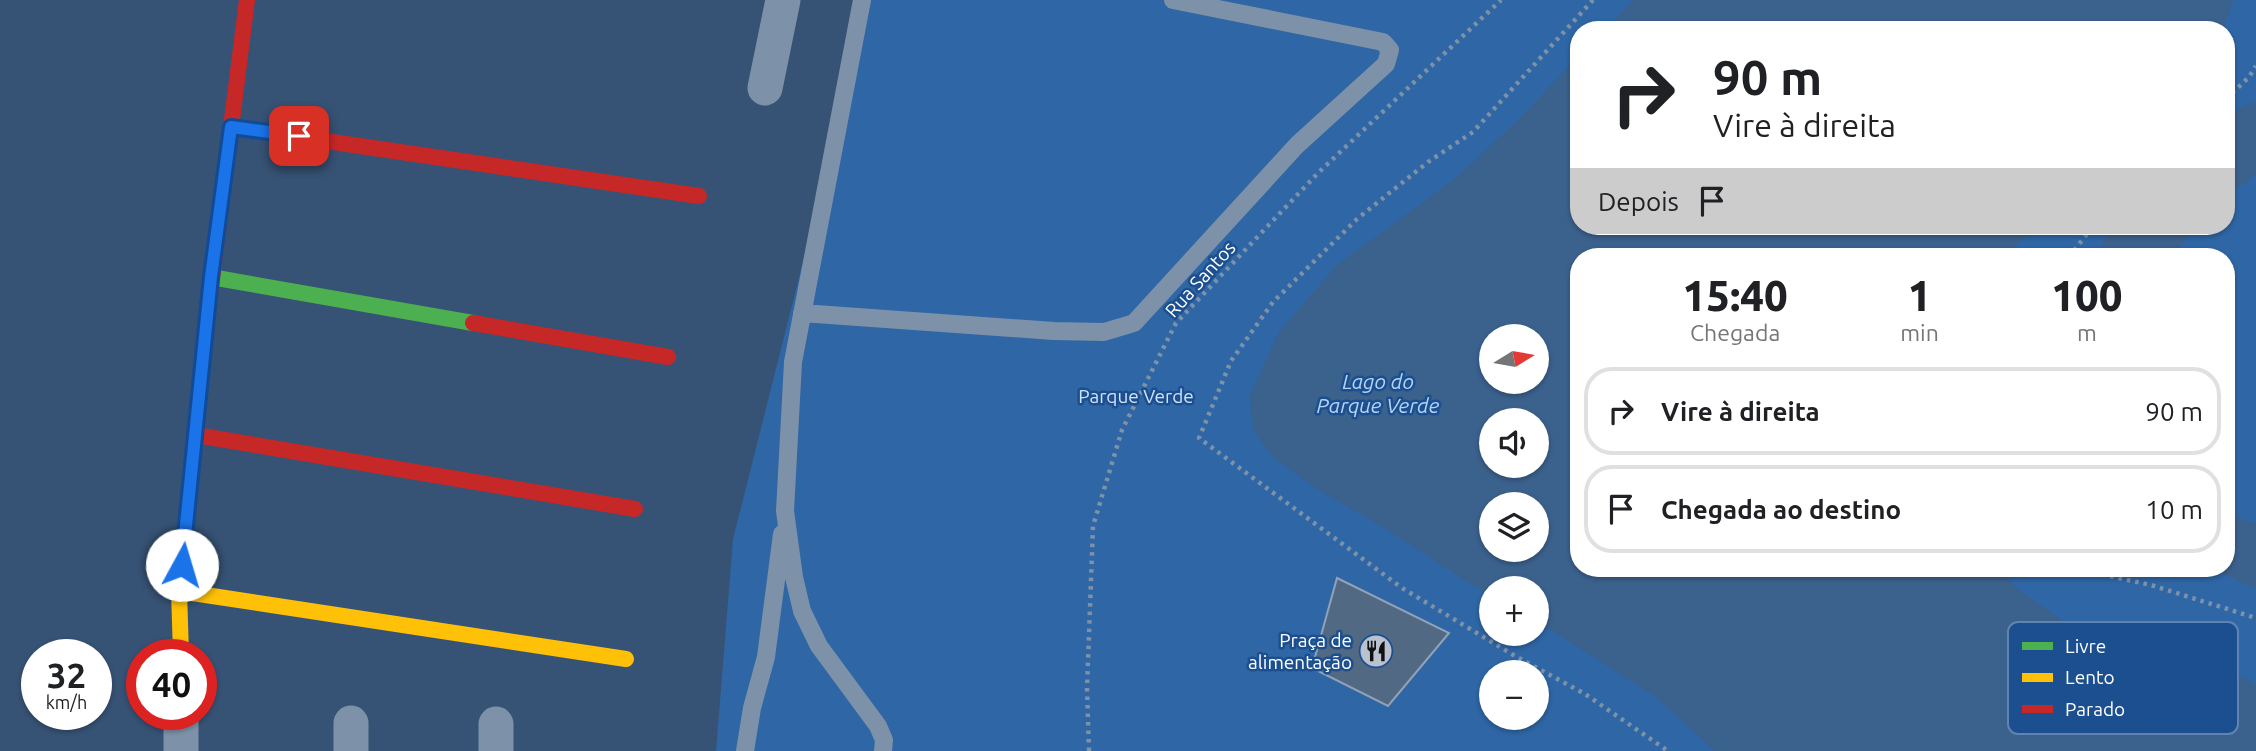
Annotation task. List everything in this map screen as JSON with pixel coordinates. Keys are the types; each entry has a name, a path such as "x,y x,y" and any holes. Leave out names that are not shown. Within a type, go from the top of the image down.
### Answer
{"street":[{"path":"181,639 179,590 211,277 247,0"},
{"path":"765,88 783,0"},
{"path":"231,127 699,196"},
{"path":"211,277 668,357"},
{"path":"196,435 635,509"},
{"path":"179,590 626,659"},
{"path":"181,730 181,751"}],"lane":[{"path":"745,751 752,708 766,657 785,512 792,374 862,0"},
{"path":"802,313 1054,331 1104,332 1135,323 1297,145 1387,64 1390,50 1383,42 1172,0"},
{"path":"785,512 794,577 802,611 819,646 878,726 884,740 884,751"}],"path":[{"name":"Rua Santos","path":"1088,751 1087,689 1093,526 1122,430 1176,323 1318,173 1501,0"},
{"path":"1574,21 1593,0"},
{"path":"1570,25 1473,132 1429,162 1357,219 1273,302 1231,361 1199,438 1402,588 1515,656 1585,694 1668,751"},
{"path":"2235,90 2256,66"},
{"path":"2114,577 2151,585 2256,618"}],"green space":[{"name":"Parque Verde","path":"869,0 2256,0 2256,751 716,751 733,539"}],"water":[{"path":"1634,0 2233,0 2226,21 1614,21"},
{"name":"Lago do Parque Verde","path":"1570,65 1570,235 2029,235 2012,248 1570,248 1570,577 2006,577 2016,588 2065,622 2008,622 2008,734 2238,734 2238,675 2256,685 2256,751 1715,751 1656,697 1549,629 1549,576 1479,576 1479,588 1317,489 1273,457 1253,430 1250,396 1279,332 1337,265 1456,178 1518,120"}],"building":[{"name":"Praça de alimentação","path":"1337,578 1449,633 1388,706 1312,668"}],"waterway":[{"path":"2235,152 2256,132"},
{"path":"2137,248 2151,235"},
{"path":"2235,547 2256,558"}],"traffic: fast":[{"path":"211,277 473,323"}],"traffic: slow":[{"path":"181,639 179,591 206,327"},
{"path":"179,591 626,659"}],"traffic: jam":[{"path":"206,327 247,0"},
{"path":"231,127 699,196"},
{"path":"473,323 668,357"},
{"path":"196,435 635,509"}],"place":[{"name":"Praça de alimentação","path":"1376,651"}],"route":[{"path":"182,565 211,277 231,127 299,136"}]}
